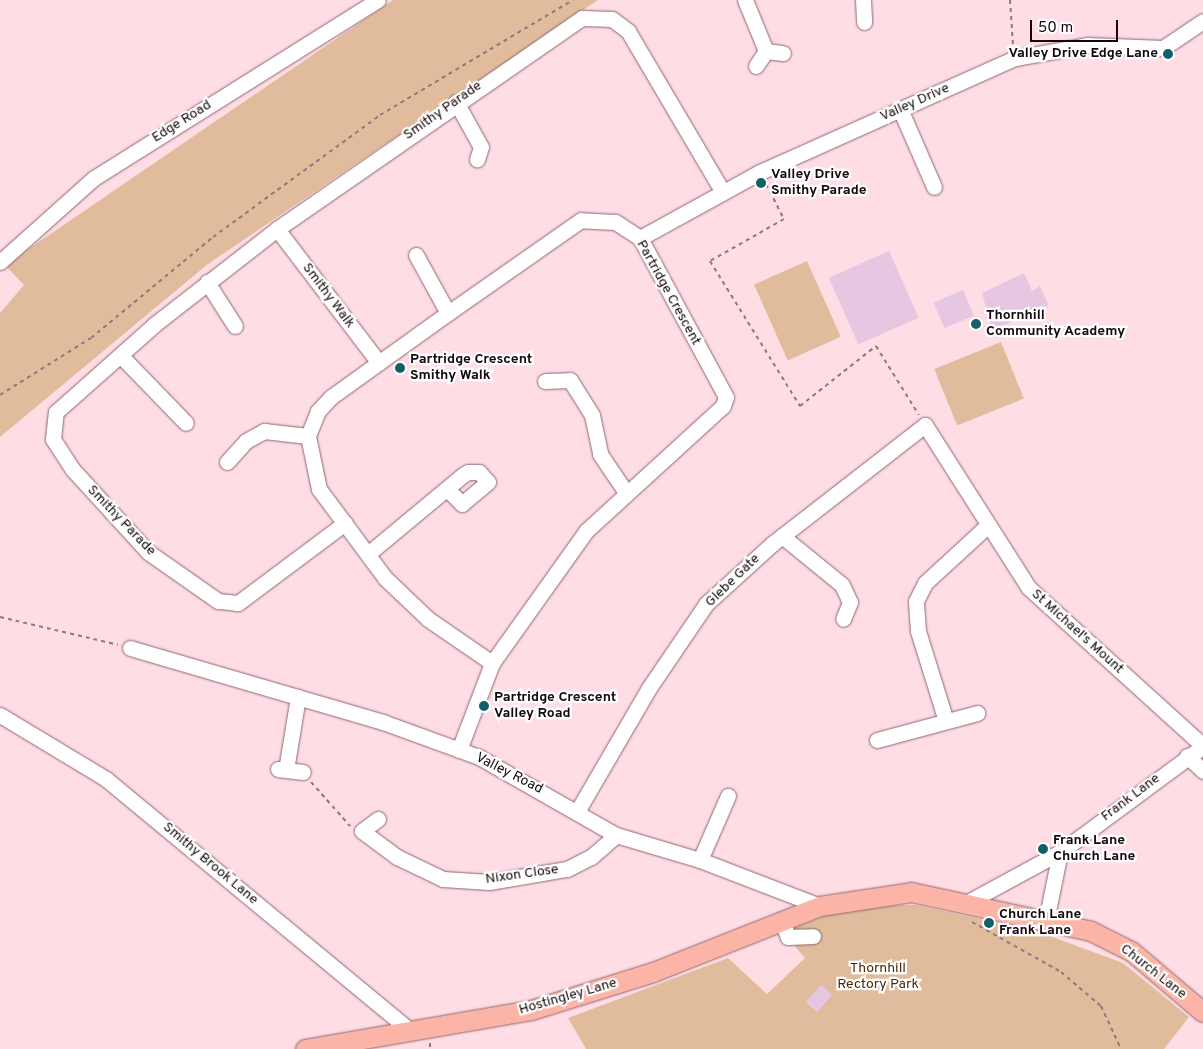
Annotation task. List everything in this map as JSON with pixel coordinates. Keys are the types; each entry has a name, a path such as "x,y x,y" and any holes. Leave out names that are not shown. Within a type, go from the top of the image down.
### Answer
{"main road":[{"name":"Hostingley Lane","path":"305,1049 531,1010 653,972 820,906 911,892 962,906"},
{"name":"Church Lane","path":"962,906 1091,931 1130,951 1203,1012"}],"street":[{"name":"Edge Road","path":"0,262 94,178 378,0"},
{"path":"745,0 766,51"},
{"path":"863,0 864,22"},
{"name":"Smithy Parade","path":"344,523 254,592 227,604 148,552 73,470 53,439 56,412 207,282 277,228 456,102 582,18 612,19 628,31 669,95 722,192"},
{"name":"Valley Drive","path":"640,238 722,192 1015,58 1087,45 1163,48 1203,21"},
{"path":"766,51 783,52"},
{"path":"756,66 766,51"},
{"path":"456,102 481,147 477,158"},
{"path":"900,110 934,187"},
{"name":"Partridge Crescent","path":"458,750 492,663 586,531 625,491 723,406 726,396 640,238 615,222 581,220 379,363 318,411 308,436 313,475 344,523 400,595 492,663"},
{"name":"Smithy Walk","path":"277,228 379,363"},
{"path":"416,255 448,313"},
{"path":"207,282 235,326"},
{"path":"121,356 186,423"},
{"path":"545,380 570,380 592,415 600,454 625,491"},
{"name":"St Michael's Mount","path":"925,425 987,526 1028,588 1203,746"},
{"name":"Glebe Gate","path":"578,810 649,688 706,604 782,536 925,425"},
{"path":"227,462 246,441 264,431 308,436"},
{"path":"369,553 447,488 463,475 475,469 486,479 462,504 447,488"},
{"path":"946,720 918,630 916,601 925,583 987,526"},
{"path":"782,536 842,585 850,602 843,619"},
{"name":"Valley Road","path":"130,648 298,697 480,757 578,810 616,835 700,860 820,906"},
{"path":"298,697 282,770 303,772"},
{"path":"877,740 977,713"},
{"name":"Smithy Brook Lane","path":"0,715 106,778 409,1030"},
{"name":"Frank Lane","path":"962,906 1060,852 1203,746"},
{"path":"1187,756 1203,771"},
{"path":"700,860 728,796"},
{"path":"362,831 378,819"},
{"name":"Nixon Close","path":"362,831 397,857 443,879 489,882 567,869 591,857 616,835"},
{"path":"1046,921 1060,852"},
{"path":"782,920 788,937 813,936"}],"path":[{"path":"0,395 91,338 213,237 380,115 573,0"},
{"path":"1010,0 1015,58"},
{"path":"762,178 784,219 710,261 800,406 876,346 925,425"},
{"path":"0,617 130,648"},
{"path":"303,772 344,824 362,831"},
{"path":"962,906 1061,972 1101,1006 1122,1049"}],"green space":[{"path":"393,0 598,0 208,264 0,437 0,313 24,285 5,265"},
{"path":"807,261 841,337 788,360 754,285"},
{"path":"1001,342 1024,399 957,426 934,369"},
{"name":"Thornhill Rectory Park","path":"915,905 1039,932 1123,963 1189,1017 1164,1049 586,1049 568,1018 728,958 767,994 805,958 783,932 850,906"}],"building":[{"path":"889,251 919,318 858,345 829,278"},
{"path":"1024,273 1032,291 1040,286 1049,306 992,330 982,293"},
{"path":"963,290 974,316 944,328 934,303"},
{"path":"821,985 832,995 817,1012 806,1002"}],"place":[{"name":"Valley Drive Edge Lane","path":"1168,54"},
{"name":"Valley Drive Smithy Parade","path":"761,183"},
{"name":"Thornhill Community Academy","path":"976,324"},
{"name":"Partridge Crescent Smithy Walk","path":"400,368"},
{"name":"Partridge Crescent Valley Road","path":"484,706"},
{"name":"Frank Lane Church Lane","path":"1043,849"},
{"name":"Church Lane Frank Lane","path":"989,923"}]}
